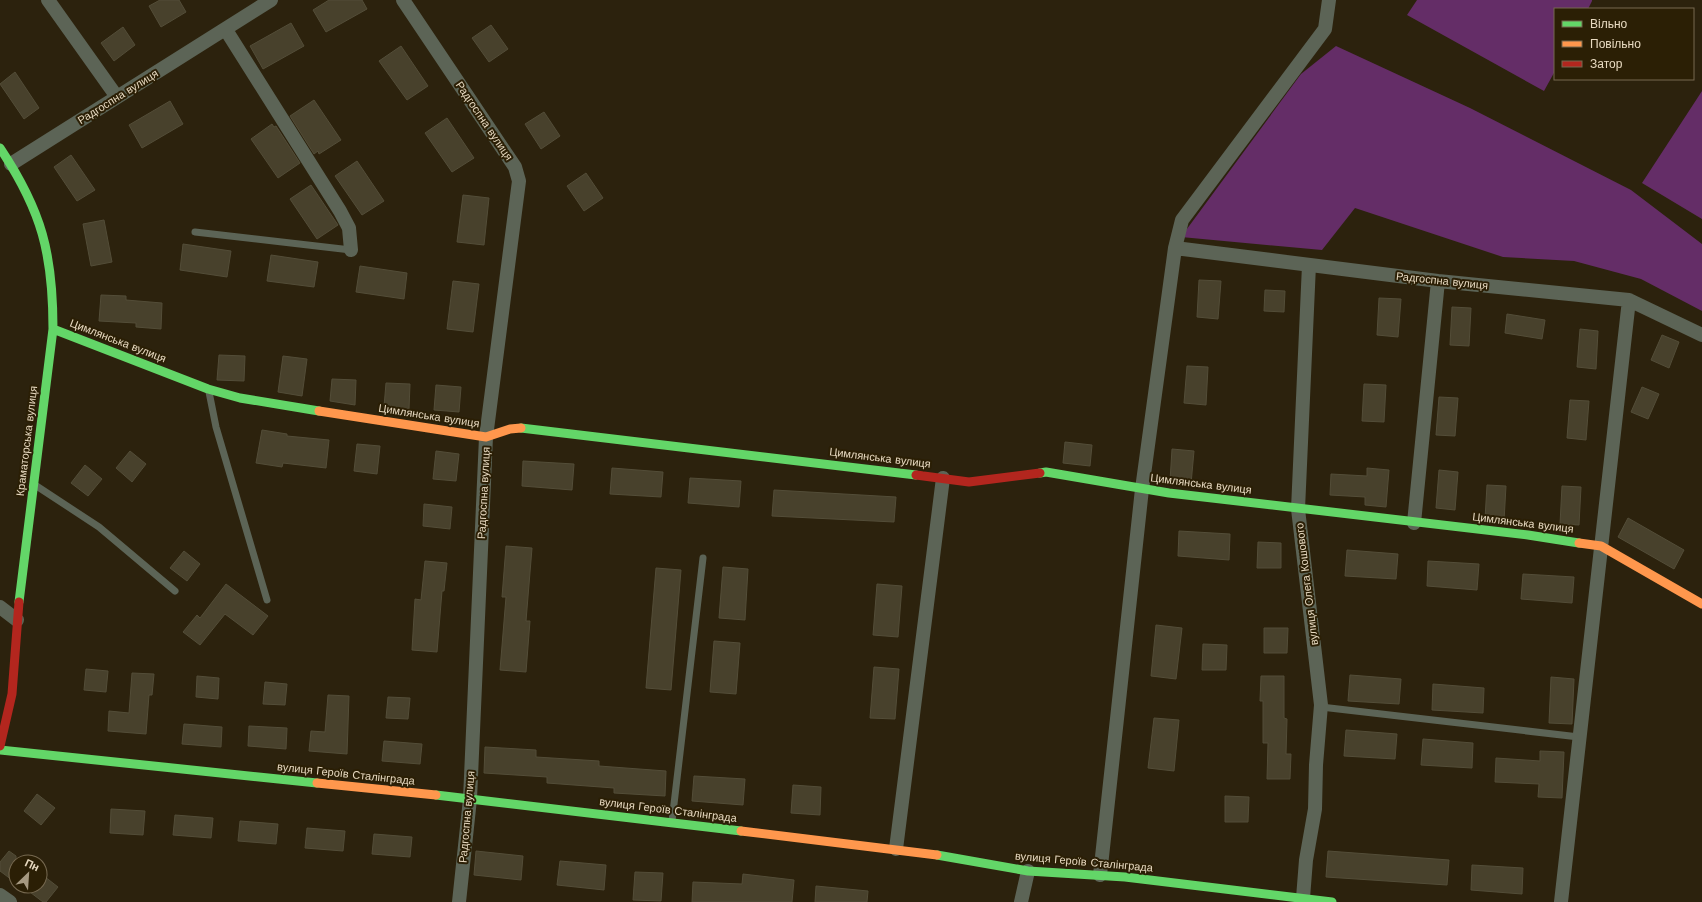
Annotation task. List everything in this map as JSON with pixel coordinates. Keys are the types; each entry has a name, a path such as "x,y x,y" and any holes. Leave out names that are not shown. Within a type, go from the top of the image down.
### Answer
{"street":[{"path":"48,0 117,97"},
{"name":"Радгоспна вулиця","path":"11,164 226,30 271,0"},
{"name":"Радгоспна вулиця","path":"403,0 515,167 519,181 486,437 470,799 458,902"},
{"path":"1100,875 1142,489 1175,248 1182,220 1325,29 1330,0"},
{"path":"226,30 340,211 349,228 350,250"},
{"name":"Краматорська вулиця","path":"0,148 11,164 41,230 48,256 52,286 53,329 17,620 12,694 0,746"},
{"name":"Радгоспна вулиця","path":"1175,248 1438,281 1629,300 1702,335"},
{"name":"вулиця Олега Кошового","path":"1304,900 1306,860 1315,809 1316,765 1321,707 1298,509 1309,265"},
{"path":"1414,523 1438,281"},
{"path":"1560,902 1629,300"},
{"name":"Цимлянська вулиця","path":"53,329 208,389 240,398 486,437 510,429 526,427 969,482 1046,472 1142,489 1414,523 1528,535 1601,546 1702,604"},
{"path":"896,849 943,478"},
{"path":"0,607 17,620"},
{"name":"вулиця Героїв Сталінграда","path":"0,750 470,799 928,853 1028,871 1100,875 1304,900 1332,902"},
{"path":"1021,902 1028,871"},
{"path":"0,895 10,902"}],"lane":[{"path":"195,232 350,250"},
{"path":"208,389 216,428 267,600"},
{"path":"34,484 99,527 175,591"},
{"path":"672,823 703,558"},
{"path":"1321,707 1579,737"}],"shaded area":[{"path":"1417,0 1592,0 1588,8 1554,8 1554,73 1544,91 1407,15"},
{"path":"1336,46 1470,108 1631,190 1702,244 1702,311 1641,279 1574,261 1503,257 1355,208 1322,250 1181,237 1301,74"},
{"path":"1702,91 1702,219 1642,183"}],"building":[{"path":"160,0 179,0 186,12 161,27 149,6"},
{"path":"329,0 362,0 367,9 326,32 313,10"},
{"path":"291,23 304,46 263,69 250,46"},
{"path":"491,25 508,49 489,62 472,38"},
{"path":"123,27 135,45 114,61 101,43"},
{"path":"401,46 428,86 407,100 379,61"},
{"path":"15,72 39,108 24,119 0,84"},
{"path":"314,100 341,140 319,154 318,151 314,154 290,116"},
{"path":"170,101 183,124 142,148 129,125"},
{"path":"544,112 560,136 541,149 525,124"},
{"path":"447,118 474,158 452,172 425,133"},
{"path":"272,124 274,127 276,126 300,163 278,178 251,139"},
{"path":"71,155 95,190 77,201 54,167"},
{"path":"357,161 384,201 362,215 335,176"},
{"path":"586,173 603,198 584,211 567,186"},
{"path":"311,185 338,225 317,239 290,199"},
{"path":"463,195 489,198 484,245 457,242"},
{"path":"104,220 112,262 91,266 83,224"},
{"path":"183,244 231,251 227,277 180,270"},
{"path":"271,255 318,262 314,287 267,281"},
{"path":"360,266 407,273 404,299 356,292"},
{"path":"1199,280 1221,281 1218,319 1197,317"},
{"path":"453,281 479,284 473,332 447,329"},
{"path":"1265,290 1285,291 1284,312 1264,311"},
{"path":"101,295 126,296 126,300 162,303 161,329 136,327 136,323 99,321"},
{"path":"1379,298 1401,299 1398,337 1377,335"},
{"path":"1452,307 1471,308 1469,346 1450,345"},
{"path":"1507,314 1545,320 1542,339 1505,333"},
{"path":"1580,329 1598,331 1596,369 1577,367"},
{"path":"1662,335 1679,342 1669,368 1651,360"},
{"path":"219,355 245,356 244,381 217,380"},
{"path":"283,356 307,359 302,396 278,392"},
{"path":"1187,366 1208,367 1206,405 1184,403"},
{"path":"332,379 356,380 355,405 330,401"},
{"path":"386,383 410,384 409,409 384,407"},
{"path":"1364,384 1386,385 1384,422 1362,421"},
{"path":"436,385 461,387 459,412 434,410"},
{"path":"1642,387 1659,394 1648,419 1631,412"},
{"path":"1439,397 1458,398 1455,436 1436,435"},
{"path":"1570,400 1589,401 1586,440 1567,438"},
{"path":"262,430 287,434 287,436 329,440 326,468 283,463 282,467 256,463"},
{"path":"1065,442 1092,445 1090,466 1063,463"},
{"path":"357,444 380,446 377,474 354,471"},
{"path":"1172,449 1194,451 1191,484 1170,481"},
{"path":"130,451 146,464 132,482 116,468"},
{"path":"436,451 459,454 456,481 433,479"},
{"path":"523,461 574,464 572,490 522,486"},
{"path":"85,465 102,479 88,496 71,483"},
{"path":"612,468 663,472 661,497 610,494"},
{"path":"1367,468 1389,470 1386,507 1365,505 1365,497 1330,495 1331,474 1367,476"},
{"path":"1439,470 1458,472 1455,510 1436,508"},
{"path":"690,478 741,481 739,507 688,503"},
{"path":"1487,485 1506,486 1504,521 1485,519"},
{"path":"1562,486 1581,487 1579,525 1560,524"},
{"path":"774,490 896,497 894,522 772,516"},
{"path":"424,504 452,507 450,529 423,526"},
{"path":"1628,518 1684,550 1674,569 1618,537"},
{"path":"1179,531 1230,534 1229,560 1178,556"},
{"path":"1258,542 1281,543 1281,568 1257,568"},
{"path":"506,546 532,548 526,621 530,621 526,672 500,670 506,597 502,597"},
{"path":"1347,550 1398,554 1396,579 1345,576"},
{"path":"184,551 200,564 187,581 170,568"},
{"path":"425,561 447,563 444,591 442,591 437,652 412,650 415,599 421,600"},
{"path":"1428,561 1479,564 1477,590 1427,586"},
{"path":"723,567 748,569 745,620 719,618"},
{"path":"656,568 681,570 671,690 646,688"},
{"path":"1523,574 1574,577 1572,603 1521,599"},
{"path":"226,584 268,616 253,635 225,614 200,645 183,632 197,615 200,618"},
{"path":"877,584 902,586 898,637 873,635"},
{"path":"1156,625 1182,628 1176,679 1151,676"},
{"path":"1264,628 1288,628 1287,653 1264,653"},
{"path":"714,641 740,643 736,694 710,692"},
{"path":"1203,644 1227,645 1226,670 1202,670"},
{"path":"874,667 899,669 895,719 870,718"},
{"path":"86,669 108,671 106,692 84,690"},
{"path":"132,673 154,674 152,695 149,695 146,734 108,731 109,711 129,713"},
{"path":"1350,675 1401,679 1399,704 1348,701"},
{"path":"197,676 219,678 218,699 196,697"},
{"path":"1261,676 1284,676 1284,718 1287,719 1286,754 1291,754 1290,779 1267,779 1268,743 1263,743 1263,701 1260,701"},
{"path":"1551,677 1574,679 1572,724 1549,723"},
{"path":"265,682 287,684 285,705 263,704"},
{"path":"1433,684 1484,688 1483,713 1432,710"},
{"path":"328,695 349,696 347,754 309,751 311,731 325,732"},
{"path":"388,697 410,698 408,719 386,718"},
{"path":"1154,718 1179,720 1174,771 1148,768"},
{"path":"184,724 222,727 221,747 182,744"},
{"path":"249,726 287,728 286,749 248,746"},
{"path":"1346,730 1397,734 1395,759 1344,756"},
{"path":"1423,739 1473,743 1472,768 1421,765"},
{"path":"384,741 422,744 420,764 382,761"},
{"path":"485,747 536,750 536,757 599,761 599,766 666,771 665,796 614,793 614,788 547,783 547,777 484,773"},
{"path":"1540,751 1564,752 1562,798 1538,797 1539,784 1495,782 1496,758 1540,761"},
{"path":"694,776 745,779 743,805 692,801"},
{"path":"793,785 821,787 820,815 791,813"},
{"path":"37,794 55,808 41,825 24,811"},
{"path":"1225,796 1249,797 1248,822 1225,822"},
{"path":"111,809 145,811 143,835 110,833"},
{"path":"175,815 213,818 211,838 173,835"},
{"path":"240,821 278,824 276,844 238,841"},
{"path":"307,828 345,831 343,851 305,848"},
{"path":"374,834 412,837 410,857 372,854"},
{"path":"9,851 13,854 8,854 8,877 0,871 0,862"},
{"path":"476,851 523,856 521,880 474,875"},
{"path":"1328,851 1449,860 1447,885 1326,877"},
{"path":"560,861 606,865 604,890 557,885"},
{"path":"1472,865 1523,868 1522,894 1471,890"},
{"path":"635,872 663,873 661,901 633,900"},
{"path":"743,874 794,880 792,902 692,902 693,882 742,884"},
{"path":"48,879 58,887 46,902 43,902 32,894 48,894"},
{"path":"816,886 868,891 867,902 815,902"}],"traffic: fast":[{"path":"0,148 26,192 35,213 42,234 51,278 53,329 19,602"},
{"path":"53,329 208,389 240,398 319,411"},
{"path":"521,428 916,475"},
{"path":"1040,473 1046,472 1169,493 1528,535 1579,543"},
{"path":"0,750 317,783"},
{"path":"436,795 741,831"},
{"path":"937,855 1028,871 1125,877 1332,902"}],"traffic: slow":[{"path":"319,411 486,437 510,429 521,428"},
{"path":"1579,543 1601,546 1702,604"},
{"path":"317,783 436,795"},
{"path":"741,831 937,855"}],"traffic: jam":[{"path":"916,475 969,482 1040,473"},
{"path":"0,746 12,694 19,602"}]}
